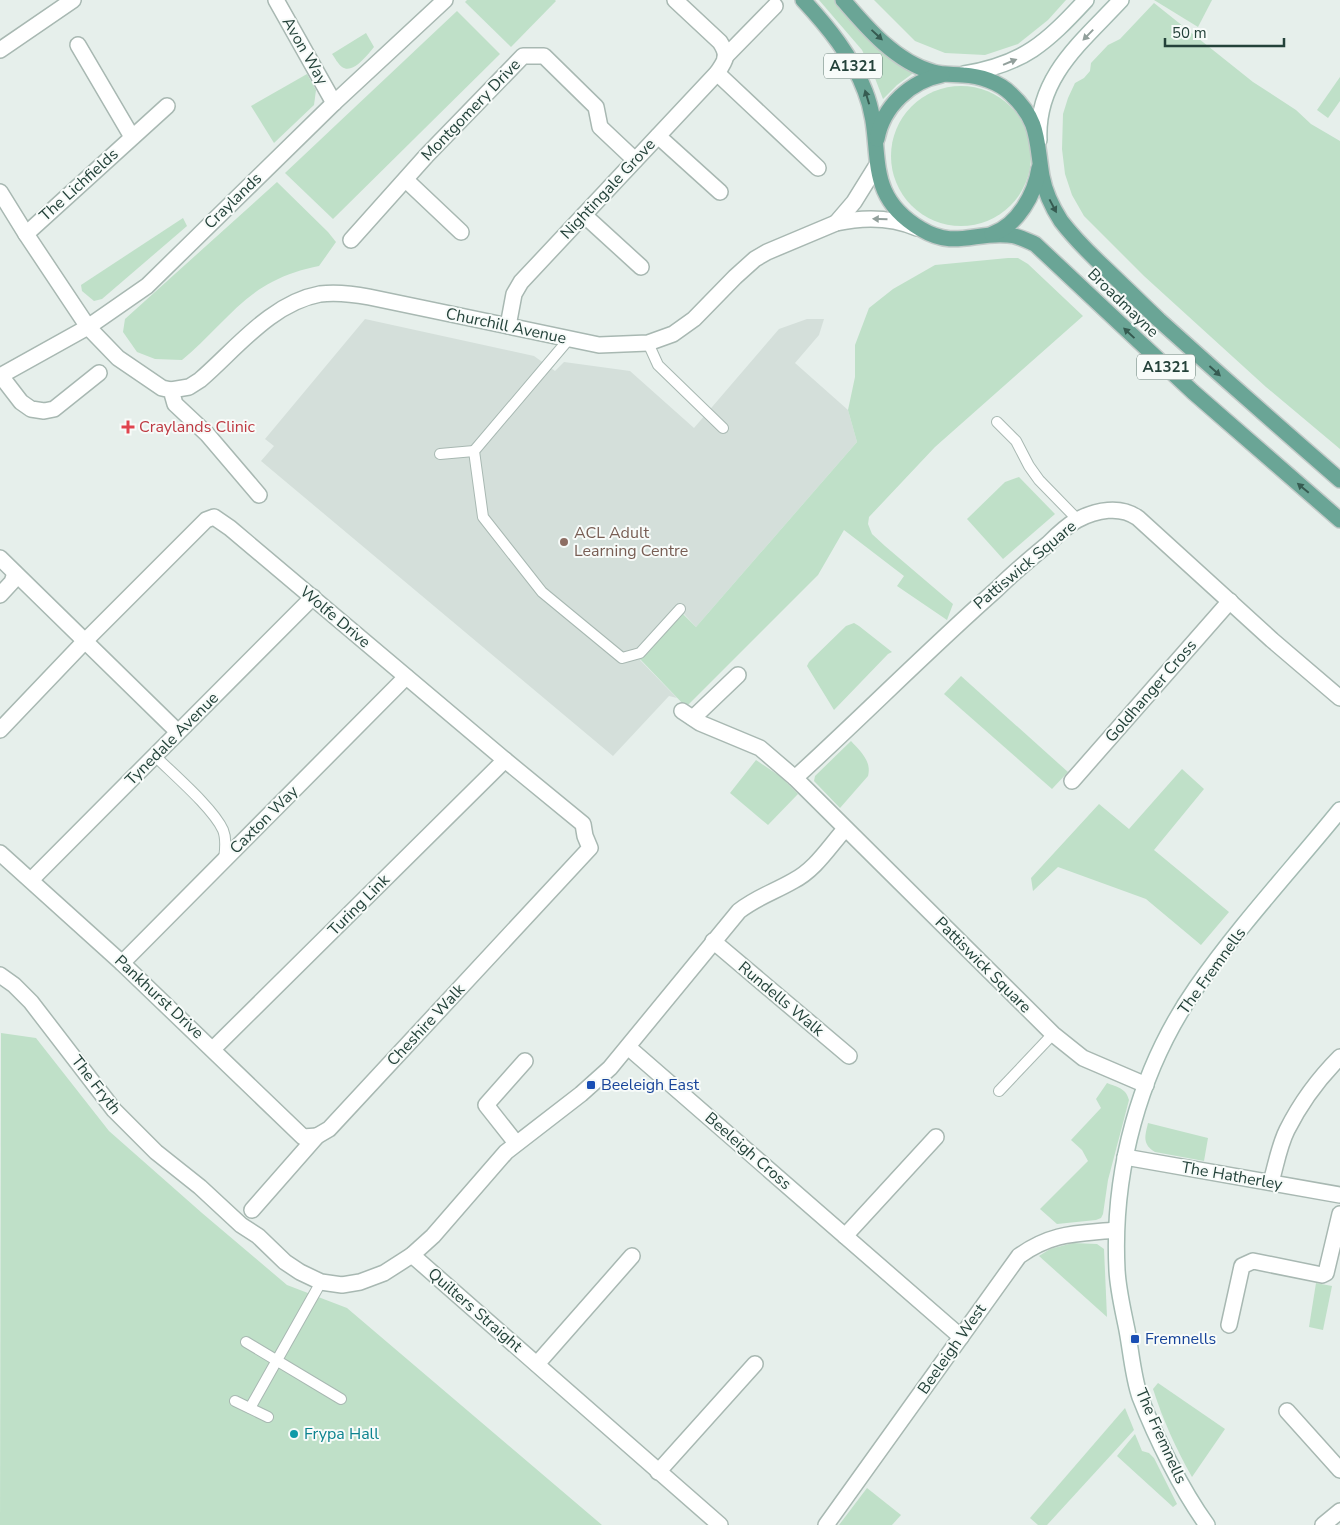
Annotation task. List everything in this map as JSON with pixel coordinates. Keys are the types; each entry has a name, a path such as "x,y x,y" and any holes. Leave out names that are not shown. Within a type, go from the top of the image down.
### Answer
{"main road":[{"name":"Broadmayne","path":"803,0 834,35 866,92 872,113 879,180 893,206 906,219 938,237 963,240 1005,234 1035,244 1193,392 1340,520"},
{"name":"Broadmayne","path":"843,0 869,28 904,58 935,73 955,74 989,80 1011,93 1024,108 1032,122 1046,193 1070,233 1144,306 1340,480"},
{"name":"Broadmayne","path":"875,145 883,119 905,92 915,84 928,78 955,74"},
{"name":"Broadmayne","path":"985,236 997,232 1006,226 1021,210 1035,187 1040,155"}],"street":[{"path":"0,50 73,0"},
{"name":"Avon Way","path":"276,0 334,103"},
{"name":"Craylands","path":"1,376 88,327 147,286 334,103 445,0"},
{"path":"675,0 720,42 726,50 723,64 818,168"},
{"path":"955,74 1008,63 1032,51 1052,35 1086,0"},
{"path":"1040,155 1039,117 1042,104 1053,78 1072,52 1121,0"},
{"name":"Nightingale Grove","path":"508,326 516,288 658,136 775,6"},
{"name":"The Lichfields","path":"78,45 132,137"},
{"name":"Montgomery Drive","path":"351,240 427,155 523,56 544,56 596,107 600,127 635,160"},
{"name":"The Lichfields","path":"26,234 167,106"},
{"path":"658,136 720,192"},
{"name":"Churchill Avenue","path":"836,223 854,202 877,165"},
{"path":"406,180 461,232"},
{"path":"0,192 88,327 118,358 162,388 171,390 175,404 207,434 259,495"},
{"path":"584,215 641,267"},
{"name":"Churchill Avenue","path":"171,390 189,387 200,380 272,316 287,306 320,294 350,294 599,346 648,343 672,334 694,319 735,277 756,259 767,252 836,223 859,219 888,220 923,230"},
{"path":"1,376 21,402 31,409 44,411 54,409 98,373"},
{"name":"Pattiswick Square","path":"795,778 843,735 956,625 1068,526 1102,511 1122,510 1130,513 1340,698"},
{"name":"Wolfe Drive","path":"85,641 206,520 214,517 230,528 505,760 584,824 585,836"},
{"path":"0,558 178,732"},
{"path":"0,595 12,582 15,572"},
{"name":"Tynedale Avenue","path":"31,880 313,597"},
{"name":"Goldhanger Cross","path":"1072,781 1230,601"},
{"path":"0,730 85,641"},
{"name":"Pattiswick Square","path":"738,675 688,715 724,735 760,748 795,778 1053,1034 1083,1058 1146,1085"},
{"name":"Caxton Way","path":"122,963 406,677"},
{"name":"Turing Link","path":"213,1049 505,760"},
{"name":"The Fremnells","path":"1207,1525 1195,1508 1163,1449 1140,1395 1117,1272 1116,1230 1125,1157 1139,1104 1160,1051 1195,989 1340,810"},
{"path":"320,1282 342,1285 360,1282 384,1273 412,1255 433,1236 516,1142 559,1112 598,1081 738,911 763,895 794,881 811,869 845,829"},
{"name":"Cheshire Walk","path":"252,1210 317,1136 329,1129 590,848 585,836"},
{"name":"Pankhurst Drive","path":"0,853 122,963 303,1137 317,1136"},
{"name":"Rundells Walk","path":"713,941 849,1056"},
{"name":"The Fryth","path":"0,975 14,985 31,1002 114,1110 156,1152 200,1187 285,1262 320,1282"},
{"name":"Beeleigh Cross","path":"628,1046 961,1337"},
{"path":"1271,1182 1286,1132 1302,1104 1340,1058"},
{"path":"516,1142 486,1105 525,1061"},
{"path":"845,1236 936,1137"},
{"name":"The Hatherley","path":"1125,1157 1340,1195"},
{"path":"1229,1325 1242,1266 1253,1261 1322,1275 1326,1273 1340,1214"},
{"name":"Beeleigh West","path":"826,1525 1019,1256 1030,1248 1060,1235 1116,1230"},
{"name":"Quilters Straight","path":"412,1255 720,1525"},
{"name":"Quilters Straight","path":"537,1364 632,1256"},
{"path":"658,1472 755,1364"},
{"path":"1287,1411 1340,1470"},
{"path":"1323,1525 1340,1511"}],"lane":[{"path":"440,454 474,451 569,339"},
{"path":"648,343 658,365 723,428"},
{"path":"997,422 1016,441 1029,466 1039,480 1078,520"},
{"path":"474,451 483,517 542,592 622,658 640,653 680,609"},
{"path":"155,756 216,818 226,841 224,860"},
{"path":"999,1091 1053,1034"},
{"path":"250,1408 320,1282"},
{"path":"246,1342 341,1399"},
{"path":"236,1401 268,1417"}],"shaded area":[{"name":"ACL Adult Learning Centre","path":"365,319 534,356 555,371 564,362 630,371 694,428 779,329 807,319 824,319 819,335 795,363 848,410 857,442 696,627 684,614 640,660 677,698 669,696 613,756 261,461 274,446 265,439"}],"green space":[{"path":"467,0 556,1 511,47 465,2"},
{"path":"819,0 838,0 893,58 912,72 912,74 883,99 862,50"},
{"path":"874,0 1066,0 1048,20 1018,44 985,55 945,53 915,41"},
{"path":"1154,0 1212,0 1198,27"},
{"path":"1154,3 1253,82 1296,110 1311,124 1340,141 1340,449 1266,387 1144,276 1084,216 1072,195 1065,174 1062,149 1063,114 1068,98 1075,83 1084,78 1090,71 1091,63 1108,45 1120,39"},
{"path":"457,11 500,54 333,219 285,173"},
{"path":"366,33 374,47 355,66 346,69 342,67 332,54"},
{"path":"307,74 316,90 314,105 274,143 251,106"},
{"path":"1340,77 1340,101 1328,118 1317,110"},
{"path":"961,86 988,92 1000,98 1010,107 1019,117 1025,129 1031,156 1025,183 1019,195 1010,205 1000,214 988,220 961,226 934,220 922,214 912,205 903,195 897,183 891,156 897,129 903,117 912,107 922,98 934,92"},
{"path":"277,182 336,242 319,266 289,274 260,289 236,308 182,360 155,359 137,352 123,332 125,319"},
{"path":"183,218 187,226 102,299 94,301 82,291 81,285"},
{"path":"1018,258 1028,264 1083,316 935,447 869,517 868,524 872,534 953,604 947,620 897,586 904,576 844,530 818,575 686,707 640,659 683,614 696,627 857,442 848,410 855,377 855,345 869,308 893,289 935,265"},
{"path":"1019,477 1055,514 1003,559 967,519 1005,482"},
{"path":"854,623 892,652 834,710 807,666 846,626"},
{"path":"961,676 1068,772 1052,789 944,694"},
{"path":"851,741 867,761 869,771 868,776 840,808 814,781 815,776"},
{"path":"756,760 781,777 798,794 768,825 730,793"},
{"path":"1182,769 1204,789 1154,850 1229,912 1201,945 1146,899 1058,867 1033,891 1031,878 1099,804 1129,829"},
{"path":"1,1033 36,1038 109,1131 202,1213 287,1285 347,1308 602,1525 0,1525"},
{"path":"1107,1083 1123,1090 1129,1100 1108,1180 1103,1214 1101,1218 1096,1220 1057,1224 1040,1209 1088,1161 1082,1150 1071,1140 1101,1108 1096,1099"},
{"path":"1148,1123 1208,1138 1204,1161 1155,1152 1146,1143 1145,1136"},
{"path":"1073,1243 1097,1244 1104,1249 1107,1317 1039,1256 1050,1249"},
{"path":"1316,1283 1332,1286 1323,1330 1309,1327"},
{"path":"1158,1383 1225,1429 1192,1477 1170,1434 1157,1401 1153,1389"},
{"path":"1125,1408 1134,1430 1047,1525 1038,1525 1030,1518"},
{"path":"1135,1434 1142,1451 1149,1453 1154,1458 1177,1504 1173,1507 1117,1456"},
{"path":"867,1488 901,1515 892,1525 839,1525"}],"place":[{"name":"Craylands Clinic","path":"128,427"},
{"name":"ACL Adult Learning Centre","path":"564,542"},
{"name":"Beeleigh East","path":"591,1085"},
{"name":"Fremnells","path":"1135,1339"},
{"name":"Frypa Hall","path":"294,1434"}]}
